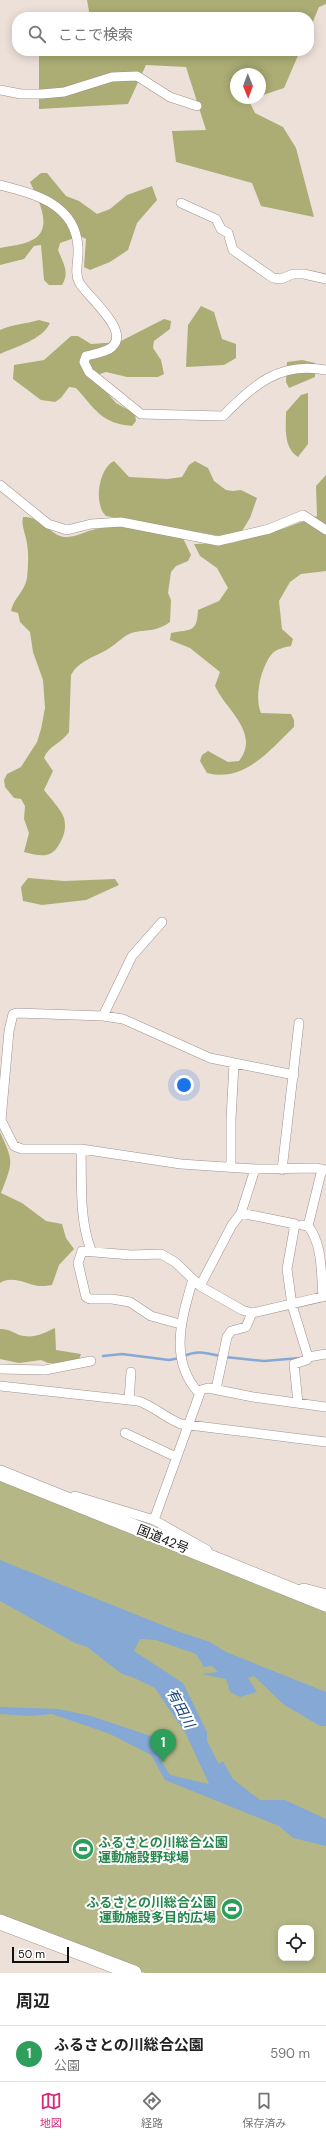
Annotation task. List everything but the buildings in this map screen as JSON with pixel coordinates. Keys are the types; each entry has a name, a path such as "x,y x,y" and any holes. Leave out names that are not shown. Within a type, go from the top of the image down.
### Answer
{"highway":[{"name":"国道42号","path":"0,1473 326,1604"},
{"path":"0,1922 134,1973"}],"street":[{"path":"0,90 21,94 64,92 112,77 137,76 170,96 197,106"},
{"path":"0,185 45,198 61,210 70,220 78,238 78,280 112,323 116,333 116,342 111,348 86,356 85,366 89,372 141,414 223,416 246,393 270,377 302,366 326,370"},
{"path":"181,203 216,219 221,229 228,233 234,250 273,278 281,279 293,274 304,274 326,279"},
{"path":"0,485 48,524 67,530 91,524 121,522 218,541 269,529 303,515 326,530"},
{"path":"103,1016 132,956 162,922"},
{"path":"294,1075 234,1064 196,1053 123,1019 103,1016 17,1013 13,1014 10,1020 1,1120 14,1146 22,1149 81,1150 180,1164 255,1169 324,1169 308,1226"},
{"path":"282,1170 299,1023"},
{"path":"232,1167 231,1118 234,1064"},
{"path":"81,1150 83,1211 85,1229 91,1250"},
{"path":"200,1286 232,1225 241,1214 255,1169"},
{"path":"180,1324 151,1316 126,1301 112,1299 90,1299 86,1297 78,1263 82,1251 91,1250 131,1255 162,1254 175,1262 200,1286 242,1310 252,1313 324,1297 314,1233 308,1226 241,1214"},
{"path":"295,1224 287,1269 292,1305 308,1357"},
{"path":"193,1279 180,1324 180,1344 185,1370 199,1393"},
{"path":"216,1389 229,1334 246,1327 252,1313"},
{"path":"298,1403 294,1364 307,1360 308,1357 326,1354"},
{"path":"0,1369 46,1370 91,1361"},
{"path":"129,1400 131,1372"},
{"path":"0,1386 129,1400 145,1404 169,1419 188,1424 326,1442"},
{"path":"154,1520 199,1393 205,1388 245,1396 326,1407"},
{"path":"125,1433 176,1457"},
{"path":"54,1495 60,1493 69,1494 154,1520 207,1550 214,1559"},
{"path":"295,1592 301,1587 326,1594"}],"green space":[{"path":"87,0 326,0 326,4 319,7 314,19 314,12 89,12"},
{"path":"39,56 298,56 284,88 266,94 266,68 230,68 230,104 250,104 255,113 283,127 296,148 314,217 261,206 252,183 176,162 172,131 206,130 186,67 146,65 128,104 39,109"},
{"path":"41,173 47,173 66,196 79,201 97,214 110,209 127,195 152,186 157,200 137,223 128,250 110,262 90,270 84,267 86,239 80,236 60,243 58,250 66,272 64,280 62,285 49,285 44,280 41,245 34,246 24,259 0,265 0,248 26,243 40,234 43,227 42,212 40,203 30,182"},
{"path":"201,306 214,312 222,339 236,344 236,358 224,365 186,367 188,325"},
{"path":"164,319 171,321 170,329 154,341 153,348 161,360 164,374 158,377 127,377 106,372 100,374 96,380 116,403 135,414 136,421 132,426 113,422 100,414 76,388 69,387 61,398 55,402 41,400 13,379 14,365 44,360 71,336 78,336 91,344 119,342"},
{"path":"39,320 50,323 41,334 28,342 0,354 0,330 10,326"},
{"path":"302,360 315,363 315,377 289,388 286,382 287,362"},
{"path":"308,393 308,444 298,457 290,448 286,437 286,412 301,395"},
{"path":"114,461 129,477 167,479 182,477 189,465 195,461 208,468 214,481 226,490 241,490 257,498 250,518 242,531 220,536 106,516 100,503 99,495 101,478 109,465"},
{"path":"326,475 326,571 301,574 290,582 279,601 282,629 293,639 291,646 278,650 271,655 264,667 258,691 261,713 291,714 294,720 294,727 266,754 244,769 233,773 220,775 207,773 200,761 202,755 208,751 228,762 239,761 245,751 246,741 244,731 239,722 215,686 220,672 190,648 170,640 171,633 192,629 196,623 198,610 219,601 228,588 217,568 200,556 194,544 232,543 285,528 317,516 316,486"},
{"path":"23,517 35,519 54,533 64,537 107,527 139,528 182,536 191,555 188,561 176,566 171,572 168,593 171,600 170,622 157,629 128,634 114,645 79,665 71,675 69,732 49,750 44,758 53,771 44,790 63,815 65,824 59,846 47,855 37,855 24,852 29,833 24,819 25,806 21,799 14,798 5,787 4,780 7,774 21,767 37,742 45,708 43,680 33,652 30,632 20,622 18,613 11,611 26,583 27,578 28,552"},
{"path":"28,878 64,881 115,879 119,885 86,900 42,905 23,901 21,887"},
{"path":"0,1132 10,1156 10,1168 1,1193 22,1203 46,1221 62,1224 66,1238 74,1249 59,1265 52,1285 38,1286 14,1280 0,1283"},
{"path":"55,1328 56,1350 81,1354 78,1363 48,1363 41,1360 19,1363 0,1359 0,1329 8,1330 21,1335 33,1336"},
{"path":"0,1477 326,1606 326,1973 145,1973 0,1918"}],"water":[{"name":"有田川","path":"0,1560 177,1631 210,1642 226,1652 326,1692 326,1726 320,1726 283,1704 254,1676 248,1678 257,1692 240,1697 230,1692 226,1679 202,1674 218,1672 212,1666 204,1667 196,1654 156,1640 140,1639 134,1651 183,1683 207,1732 207,1741 219,1764 223,1761 233,1779 260,1800 285,1800 326,1819 326,1846 293,1838 279,1826 165,1780 151,1755 110,1734 52,1714 31,1716 0,1714 0,1707 59,1709 91,1716 154,1737 165,1753 160,1759 170,1775 209,1784 186,1734 155,1688 122,1674 87,1647 75,1643 0,1601"}],"waterway":[{"path":"184,1356 198,1353 220,1356"},
{"path":"103,1356 122,1354 169,1360 180,1358"},
{"path":"225,1357 264,1361 300,1358"}],"place":[{"name":"ふるさとの川総合公園","path":"163,1762"},
{"name":"ふるさとの川総合公園 運動施設野球場","path":"83,1849"},
{"name":"ふるさとの川総合公園 運動施設多目的広場","path":"232,1909"}]}
